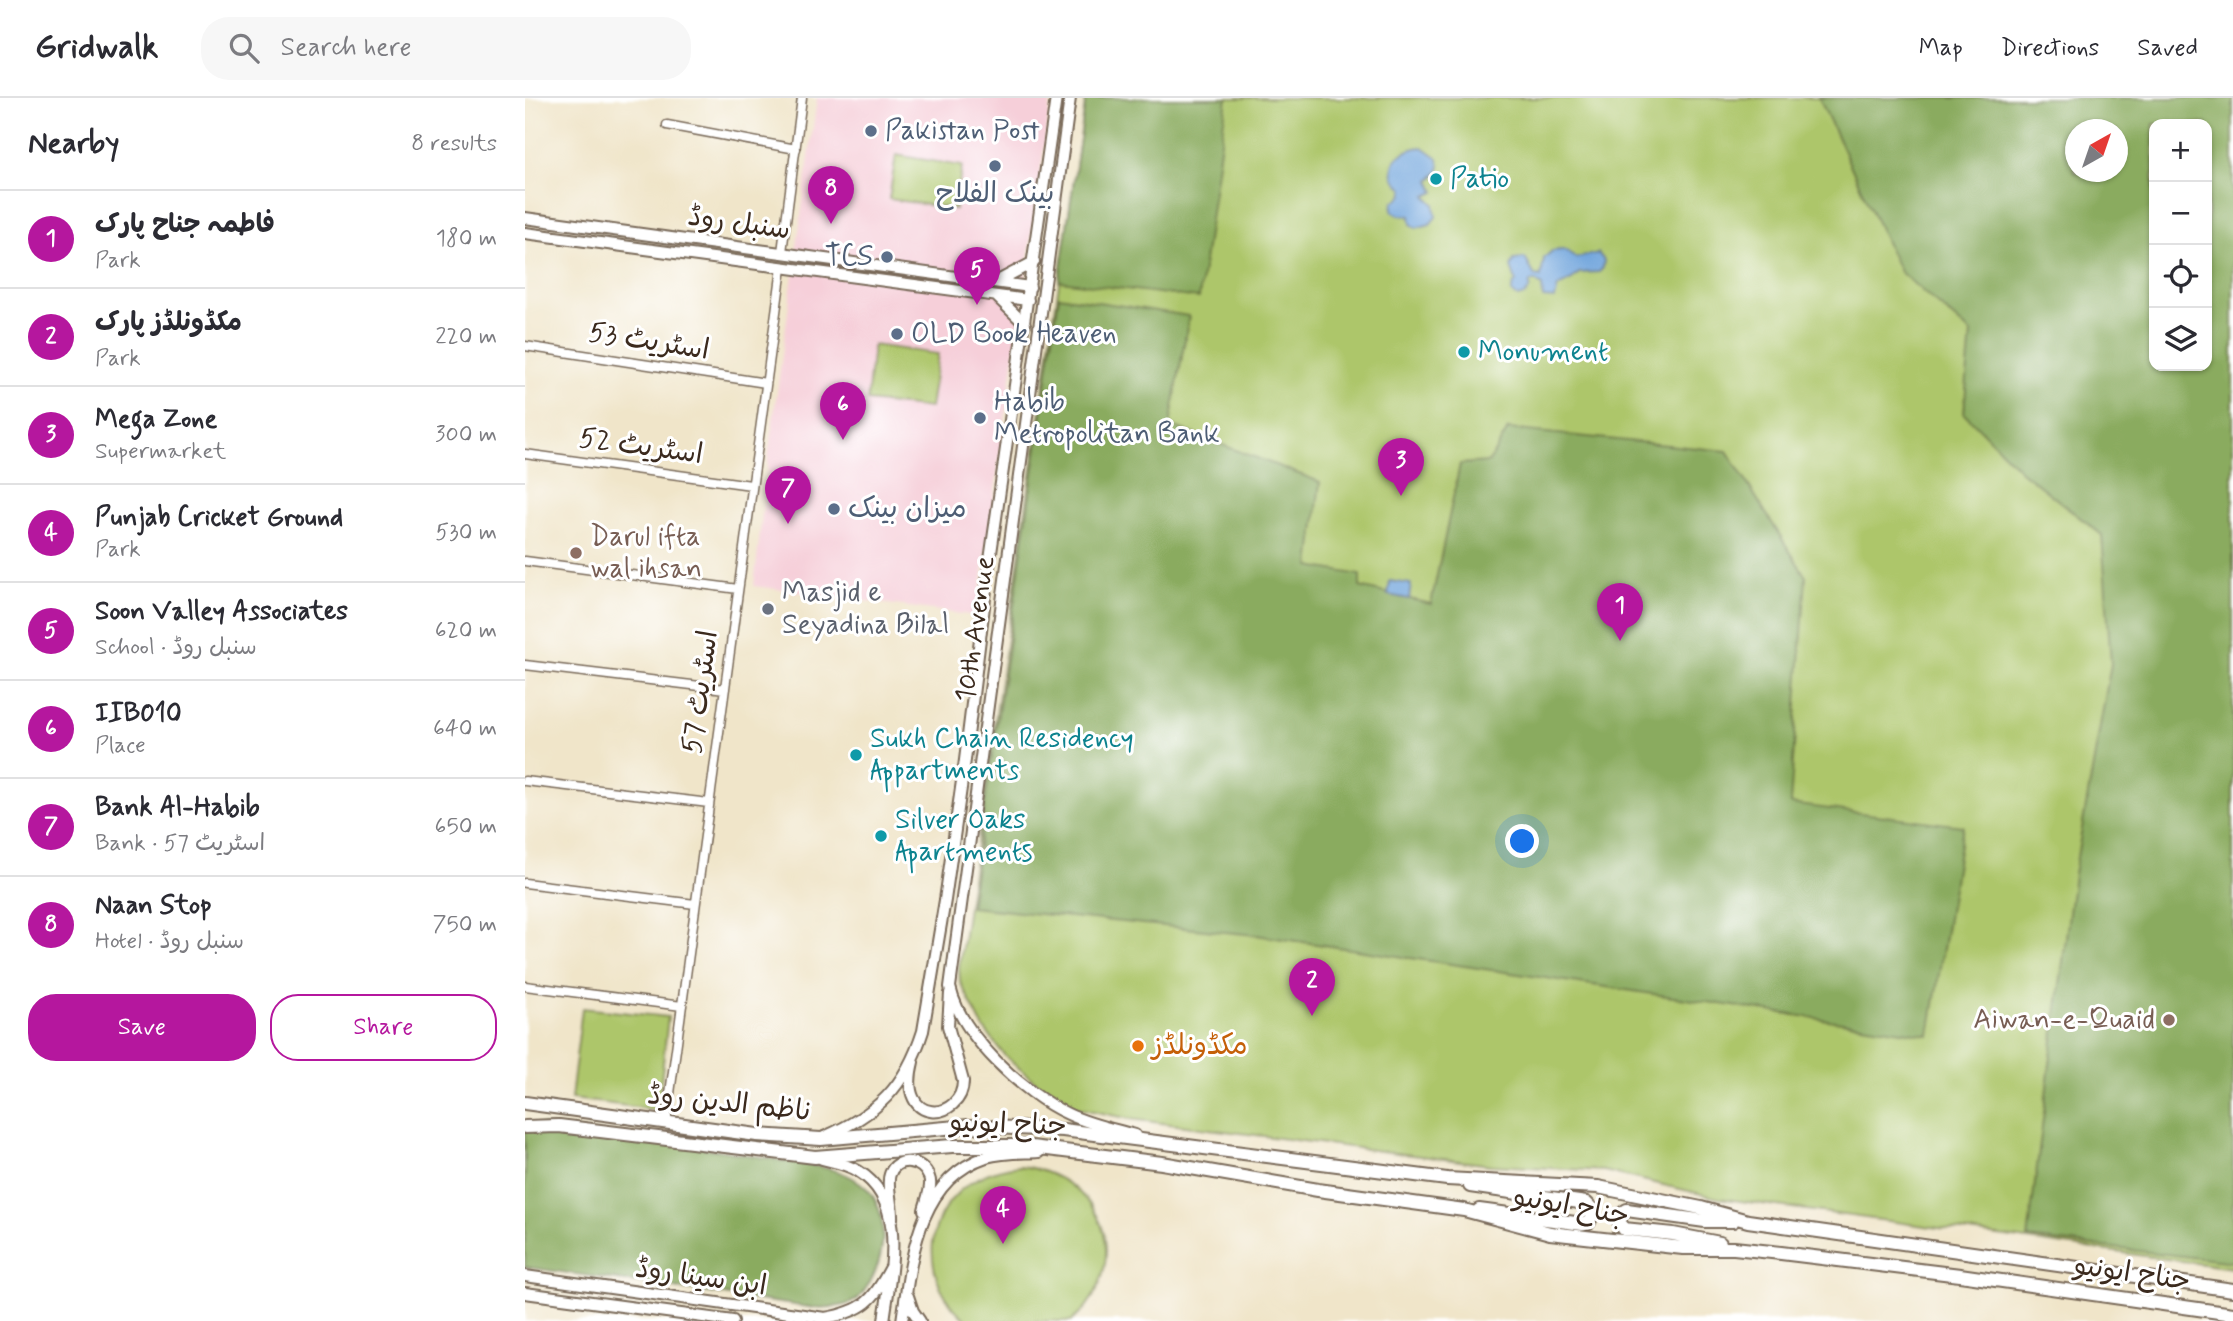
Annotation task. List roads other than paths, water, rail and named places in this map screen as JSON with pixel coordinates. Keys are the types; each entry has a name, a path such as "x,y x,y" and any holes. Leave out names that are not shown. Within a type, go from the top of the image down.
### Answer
{"main road":[{"name":"10th Avenue","path":"1056,98 945,900 927,992 923,1031 908,1082 914,1101 921,1108 931,1111 948,1108 957,1101 963,1089 961,1069 948,1026 950,987 1070,98"},
{"path":"1052,128 1066,132"},
{"name":"سنبل روڈ","path":"525,218 1030,287"},
{"name":"سنبل روڈ","path":"525,233 1028,300"},
{"path":"996,282 1034,262"},
{"path":"997,297 1025,324"},
{"path":"972,702 989,704"},
{"path":"950,987 961,1016 970,1029 1032,1092 1078,1118 1151,1140"},
{"name":"10th Avenue","path":"821,1139 880,1106 916,1051"},
{"name":"ناظم الدین روڈ","path":"525,1103 757,1135 821,1139 928,1129"},
{"name":"ناظم الدین روڈ","path":"525,1124 815,1157 902,1149"},
{"name":"جناح ایونیو","path":"928,1129 1001,1126 1151,1140 1447,1179 1598,1187 1701,1208 1748,1221 2233,1290"},
{"name":"جناح ایونیو","path":"902,1149 999,1144 1062,1150 1464,1210 1550,1233 1683,1248 1734,1248 1959,1275 2233,1314"},
{"path":"902,1321 918,1231 943,1186 955,1175 983,1158 1001,1154 1062,1150"},
{"path":"815,1157 845,1164 868,1178 884,1202 892,1225"},
{"path":"884,1321 891,1267 893,1203 889,1180 895,1166 902,1162 915,1163 929,1176 923,1219"},
{"path":"1447,1179 1463,1185 1586,1203 1594,1211 1589,1222 1583,1224 1495,1211 1464,1210"},
{"path":"1734,1248 1712,1240 1624,1229 1619,1221 1620,1215 1627,1210 1705,1221 1748,1221"},
{"name":"ابن سینا روڈ","path":"525,1276 825,1318 851,1312 868,1303 891,1267"},
{"path":"907,1290 912,1311 920,1321"},
{"name":"ابن سینا روڈ","path":"525,1293 678,1317 733,1321"}],"street":[{"path":"782,253 802,98"},
{"path":"667,125 796,149"},
{"name":"اسٹریٹ 57","path":"666,1123 782,268"},
{"name":"اسٹریٹ 53","path":"525,346 766,383"},
{"name":"اسٹریٹ 52","path":"525,454 751,485"},
{"path":"525,561 738,589"},
{"path":"525,665 725,690"},
{"path":"525,781 709,803"},
{"path":"525,883 695,905"},
{"path":"525,986 682,1006"}],"water":[{"path":"1423,147 1437,157 1440,166 1430,180 1435,192 1426,196 1434,204 1436,217 1430,224 1416,228 1411,224 1410,216 1392,211 1393,202 1402,196 1404,190 1394,178 1393,169 1401,155 1411,149"},
{"path":"1566,250 1576,258 1598,253 1604,260 1603,268 1599,272 1579,273 1558,287 1555,299 1543,298 1542,286 1535,281 1530,282 1525,295 1518,297 1512,293 1516,281 1511,267 1514,260 1525,258 1535,276 1541,277 1544,258 1552,251"},
{"path":"1390,581 1411,584 1409,599 1388,595"}],"place":[{"name":"Pakistan Post","path":"871,131"},
{"name":"بینک الفلاح","path":"995,166"},
{"name":"Patio","path":"1436,179"},
{"name":"Naan Stop","path":"831,224"},
{"name":"TCS","path":"887,257"},
{"name":"Soon Valley Associates","path":"977,305"},
{"name":"OLD Book Heaven","path":"897,334"},
{"name":"Monument","path":"1464,352"},
{"name":"Habib Metropolitan Bank","path":"980,418"},
{"name":"IIB010","path":"843,440"},
{"name":"Mega Zone","path":"1401,496"},
{"name":"میزان بینک","path":"834,509"},
{"name":"Bank Al-Habib","path":"788,524"},
{"name":"Darul ifta wal ihsan","path":"576,553"},
{"name":"Masjid e Seyadina Bilal","path":"768,609"},
{"name":"فاطمہ جناح پارک","path":"1620,641"},
{"name":"Sukh Chain Residency Appartments","path":"856,755"},
{"name":"Silver Oaks Apartments","path":"881,836"},
{"name":"مکڈونلڈز پارک","path":"1312,1016"},
{"name":"Aiwan-e-Quaid","path":"2169,1020"},
{"name":"مکڈونلڈز","path":"1138,1046"},
{"name":"Punjab Cricket Ground","path":"1003,1244"}]}
